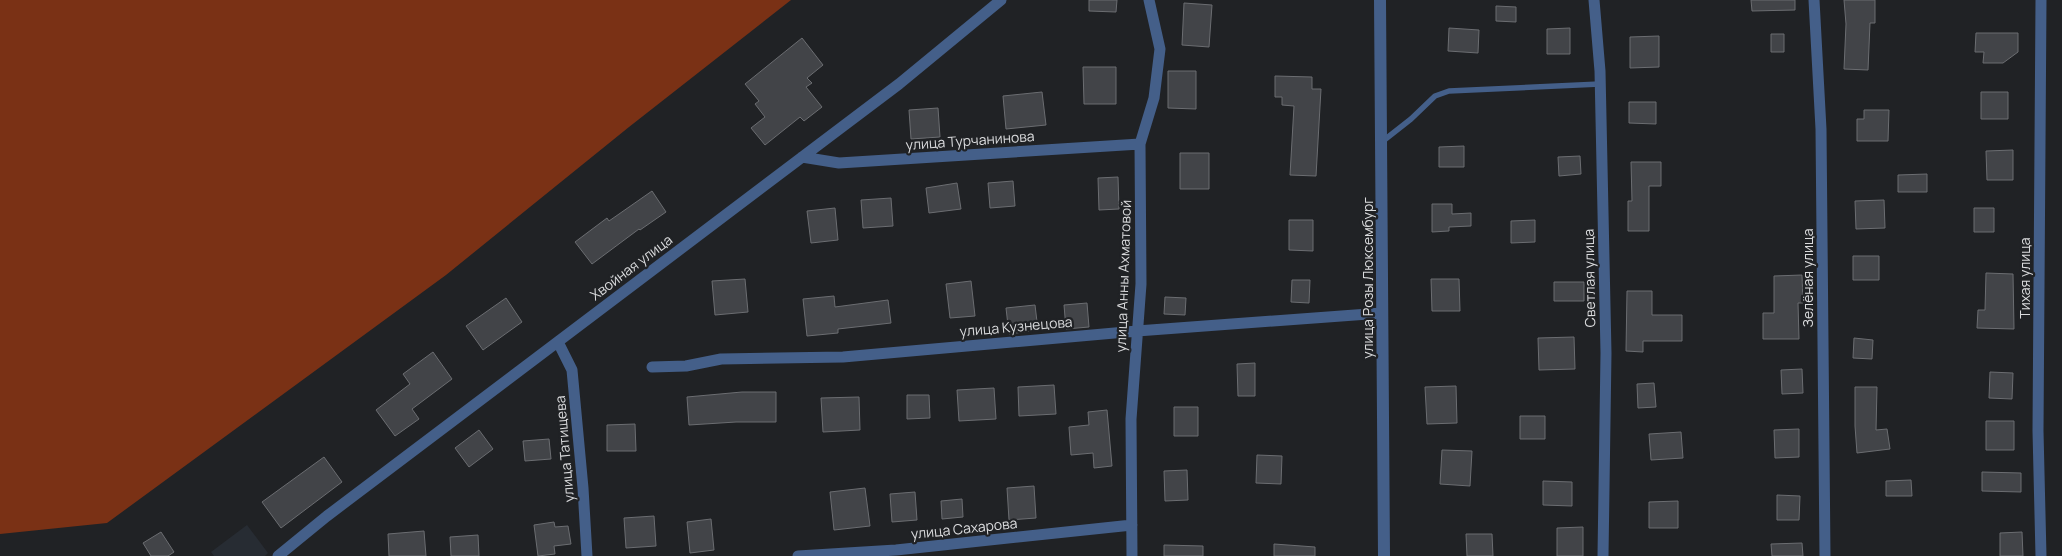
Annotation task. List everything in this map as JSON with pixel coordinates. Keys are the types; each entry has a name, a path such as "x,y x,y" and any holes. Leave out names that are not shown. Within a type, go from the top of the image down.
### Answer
{"street":[{"name":"Хвойная улица","path":"278,556 327,516 899,84 1001,0"},
{"name":"улица Анны Ахматовой","path":"1132,556 1131,419 1141,284 1140,144 1154,98 1160,49 1149,0"},
{"name":"улица Розы Люксембург","path":"1380,0 1384,556"},
{"name":"Светлая улица","path":"1594,0 1600,84 1606,353 1604,556"},
{"name":"Зелёная улица","path":"1814,0 1821,129 1825,556"},
{"name":"Тихая улица","path":"2041,0 2038,431 2041,556"},
{"name":"улица Турчанинова","path":"802,157 840,163 1140,144"},
{"name":"улица Кузнецова","path":"652,367 686,366 721,359 843,357 1137,331 1382,313"},
{"name":"улица Татищева","path":"558,342 572,370 587,556"},
{"name":"улица Сахарова","path":"798,556 896,550 1132,525"}],"lane":[{"path":"1381,142 1411,119 1435,96 1449,91 1600,84"}],"shaded area":[{"path":"0,0 791,0 629,127 446,275 107,523 0,534"},
{"path":"247,525 268,553 265,556 214,556 211,552"}],"building":[{"path":"1089,0 1117,0 1116,12 1089,11"},
{"path":"1751,0 1795,0 1795,10 1752,11"},
{"path":"1844,0 1875,0 1875,23 1870,23 1868,70 1844,69 1846,24"},
{"path":"1184,3 1212,5 1209,47 1182,45"},
{"path":"1496,6 1516,7 1516,22 1496,21"},
{"path":"1449,28 1479,30 1478,53 1448,51"},
{"path":"1570,28 1570,54 1547,54 1547,29"},
{"path":"1976,33 2018,33 2018,52 2003,63 1983,63 1984,52 1975,52"},
{"path":"1771,34 1784,34 1784,52 1771,52"},
{"path":"1659,36 1659,67 1630,68 1630,37"},
{"path":"802,38 823,65 807,78 812,83 806,87 822,107 804,121 800,117 765,145 751,128 765,117 755,104 759,101 745,84"},
{"path":"1083,67 1116,67 1116,104 1084,104"},
{"path":"1168,71 1196,71 1196,109 1168,108"},
{"path":"1275,76 1312,77 1312,89 1321,89 1316,176 1290,175 1294,106 1282,105 1282,97 1275,97"},
{"path":"1042,92 1046,125 1006,129 1003,96"},
{"path":"1981,92 2008,92 2008,119 1981,119"},
{"path":"1629,102 1656,102 1656,124 1629,123"},
{"path":"938,108 940,137 911,139 909,110"},
{"path":"1864,110 1889,110 1888,141 1857,141 1857,119 1864,119"},
{"path":"1464,146 1464,167 1439,167 1439,147"},
{"path":"2013,150 2013,180 1987,180 1986,151"},
{"path":"1180,153 1209,153 1209,189 1180,189"},
{"path":"1580,156 1581,174 1559,176 1558,157"},
{"path":"1631,162 1661,162 1661,186 1649,186 1649,231 1628,231 1628,201 1632,201"},
{"path":"1927,174 1927,192 1898,192 1898,175"},
{"path":"1118,177 1119,209 1099,210 1098,178"},
{"path":"1013,181 1015,206 990,208 988,183"},
{"path":"957,183 961,209 929,213 926,188"},
{"path":"652,191 666,212 639,229 592,264 575,242 607,218 609,221"},
{"path":"891,198 893,226 863,228 861,200"},
{"path":"1884,200 1885,228 1856,229 1855,201"},
{"path":"1432,204 1452,204 1452,214 1471,213 1471,226 1449,227 1449,231 1432,232"},
{"path":"835,208 838,240 811,243 807,211"},
{"path":"1974,208 1994,208 1994,232 1974,232"},
{"path":"1289,220 1313,220 1313,251 1289,250"},
{"path":"1535,220 1535,242 1511,243 1511,221"},
{"path":"1853,256 1879,256 1879,280 1853,280"},
{"path":"1986,273 2013,274 2014,329 1977,328 1978,310 1985,310"},
{"path":"1802,275 1803,303 1798,303 1799,339 1763,339 1763,313 1774,313 1774,276"},
{"path":"745,279 748,312 715,315 712,281"},
{"path":"1431,279 1459,279 1460,311 1432,311"},
{"path":"1292,280 1310,280 1309,303 1291,302"},
{"path":"971,281 975,316 950,318 946,284"},
{"path":"1554,282 1584,282 1584,301 1554,301"},
{"path":"1627,291 1652,291 1652,315 1682,315 1682,341 1643,341 1643,352 1626,351"},
{"path":"834,296 835,307 888,300 891,323 838,329 838,333 807,336 803,299"},
{"path":"1165,297 1186,298 1185,315 1164,314"},
{"path":"506,298 522,322 483,350 466,326"},
{"path":"1087,303 1089,327 1066,329 1064,305"},
{"path":"1035,305 1038,330 1009,334 1006,308"},
{"path":"1574,337 1575,369 1539,370 1538,338"},
{"path":"1854,338 1873,340 1872,359 1853,358"},
{"path":"433,352 452,379 412,409 419,419 395,436 376,410 410,384 403,374"},
{"path":"1255,363 1255,396 1238,396 1237,364"},
{"path":"1802,369 1803,393 1782,394 1781,370"},
{"path":"1990,372 2013,373 2012,399 1989,398"},
{"path":"1654,383 1656,407 1638,408 1637,384"},
{"path":"1054,385 1056,414 1019,416 1018,387"},
{"path":"1456,386 1457,423 1427,424 1425,387"},
{"path":"1855,387 1877,387 1876,430 1887,429 1890,449 1857,453"},
{"path":"994,388 996,419 959,421 957,390"},
{"path":"742,392 776,392 776,422 689,425 687,397"},
{"path":"907,395 929,395 930,418 907,419"},
{"path":"859,397 860,430 823,432 821,398"},
{"path":"1174,407 1198,407 1198,436 1174,436"},
{"path":"1107,410 1112,466 1094,468 1093,453 1071,455 1069,427 1089,425 1088,412"},
{"path":"1520,416 1545,416 1545,439 1520,439"},
{"path":"1986,421 2014,421 2014,450 1986,450"},
{"path":"635,424 636,451 607,451 607,425"},
{"path":"1799,429 1799,457 1775,458 1774,430"},
{"path":"479,430 493,449 469,467 455,448"},
{"path":"1681,432 1683,458 1651,460 1649,434"},
{"path":"549,439 551,459 525,461 523,441"},
{"path":"1442,450 1472,451 1470,486 1440,484"},
{"path":"1257,455 1282,456 1281,484 1256,483"},
{"path":"324,457 342,482 281,528 262,502"},
{"path":"1187,470 1188,500 1165,501 1164,471"},
{"path":"1982,472 2021,473 2021,492 1982,491"},
{"path":"1911,480 1912,496 1886,496 1886,481"},
{"path":"1543,481 1572,482 1572,506 1543,505"},
{"path":"1034,486 1036,518 1009,520 1007,488"},
{"path":"865,488 870,526 834,530 830,492"},
{"path":"915,492 917,520 892,522 890,494"},
{"path":"1777,495 1800,496 1799,520 1777,520"},
{"path":"962,499 963,517 942,519 941,501"},
{"path":"1678,501 1678,528 1649,528 1649,502"},
{"path":"654,516 656,546 626,548 624,518"},
{"path":"711,519 714,550 690,553 687,522"},
{"path":"554,522 555,527 568,526 571,544 554,546 555,554 538,556 534,525"},
{"path":"1583,527 1583,556 1557,556 1557,528"},
{"path":"424,531 426,556 389,556 388,534"},
{"path":"161,532 174,552 168,556 151,556 143,543"},
{"path":"2022,532 2023,556 2000,556 2000,533"},
{"path":"1466,534 1492,534 1493,556 1467,556"},
{"path":"478,535 479,556 451,556 450,537"},
{"path":"1802,543 1803,556 1772,556 1771,544"},
{"path":"1274,544 1315,547 1315,556 1274,556"},
{"path":"1164,545 1203,546 1203,556 1164,556"}]}
